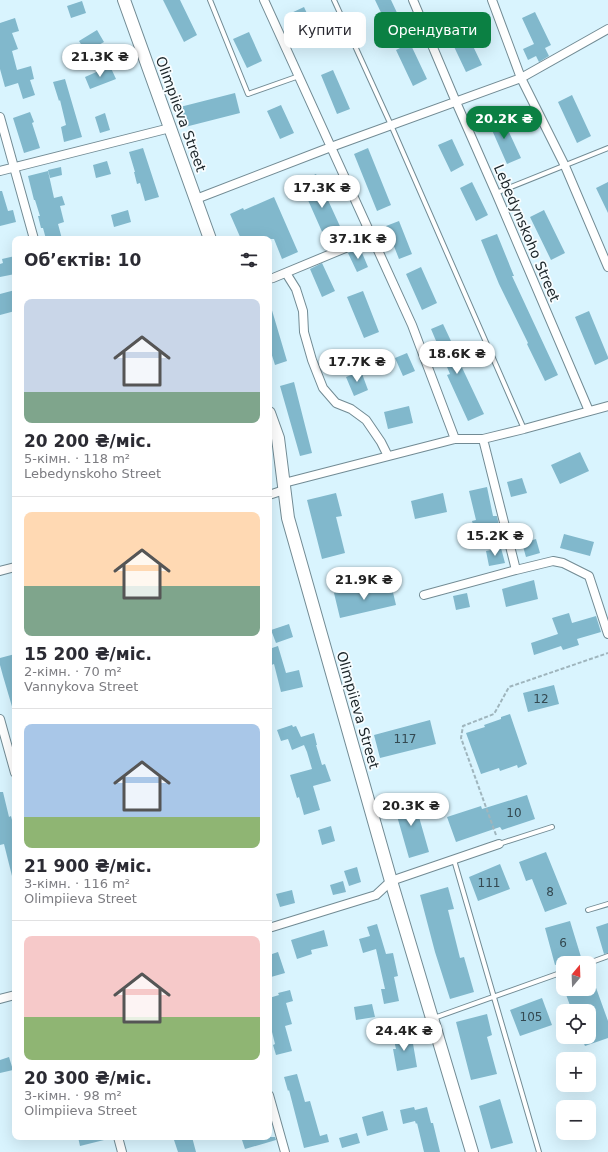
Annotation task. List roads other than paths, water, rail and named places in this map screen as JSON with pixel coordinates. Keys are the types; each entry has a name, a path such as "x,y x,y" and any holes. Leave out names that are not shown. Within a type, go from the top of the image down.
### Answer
{"main road":[{"name":"Olimpiieva Street","path":"124,0 209,236"},
{"name":"Olimpiieva Street","path":"272,421 278,438 288,518 391,881 472,1152"}],"street":[{"path":"264,0 412,325 455,439"},
{"name":"Lebedynskoho Street","path":"413,0 589,411"},
{"path":"492,0 521,78 565,166 608,267"},
{"path":"196,199 390,125 521,78 608,29"},
{"path":"0,117 33,236"},
{"path":"0,171 170,128"},
{"path":"272,278 372,237"},
{"path":"286,273 296,289 303,311 304,332 312,360 324,388 336,403 351,409 366,420 381,442 388,456"},
{"path":"272,493 284,487 388,456 455,439 483,439 608,406"},
{"path":"483,439 516,570"},
{"path":"424,595 553,561 563,563 589,576 608,634"},
{"path":"0,571 12,568"},
{"path":"0,719 12,762"},
{"path":"272,927 376,895 391,881 499,844"},
{"path":"0,999 12,996"},
{"path":"272,1106 285,1152"},
{"path":"119,1140 122,1152"}],"lane":[{"path":"210,0 248,94 299,76"},
{"path":"334,0 524,429"},
{"path":"496,193 608,148"},
{"path":"499,844 552,827"},
{"path":"454,860 539,1152"},
{"path":"588,910 608,904"},
{"path":"596,960 608,956"},
{"path":"432,1018 556,974"}]}
